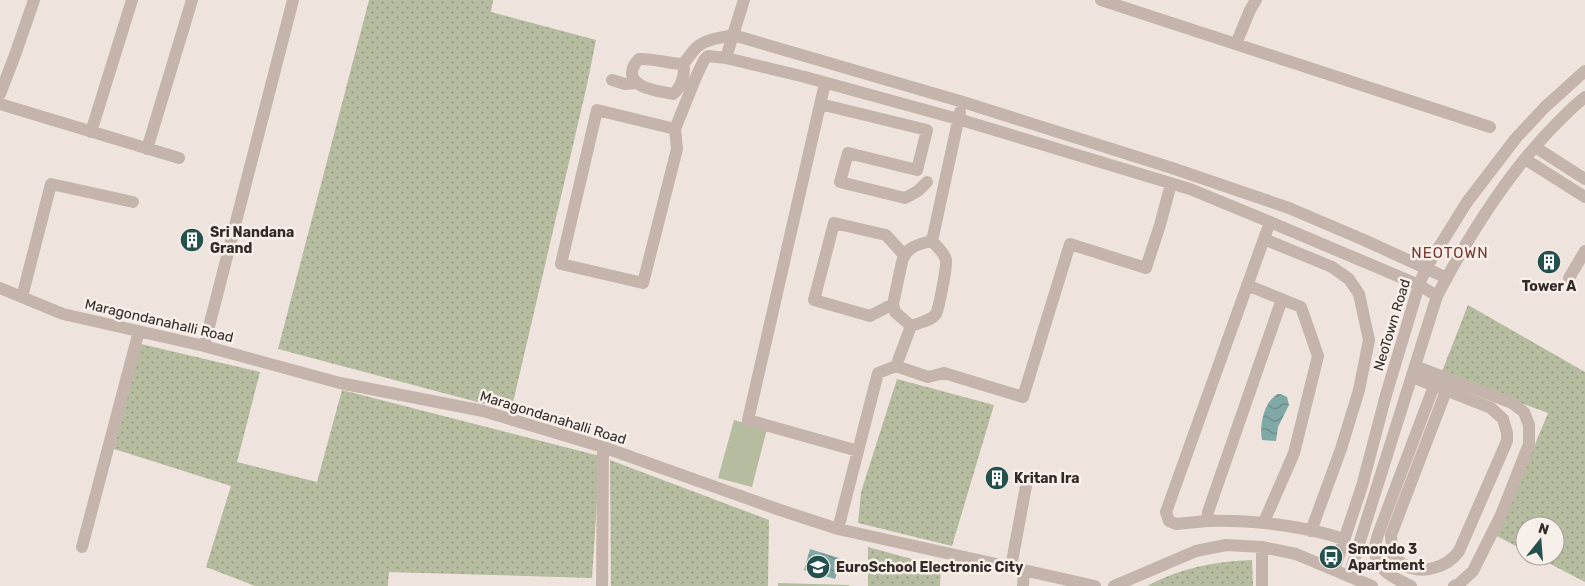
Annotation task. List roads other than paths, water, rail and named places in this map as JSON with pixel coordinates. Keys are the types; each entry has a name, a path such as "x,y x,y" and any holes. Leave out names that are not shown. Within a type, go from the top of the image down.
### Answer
{"street":[{"path":"0,94 34,3 20,0"},
{"path":"91,132 132,0"},
{"path":"147,149 192,0"},
{"path":"204,346 293,0"},
{"path":"726,58 744,0"},
{"path":"1101,0 1490,127"},
{"path":"1236,44 1256,0"},
{"path":"683,64 700,45 714,39 733,35 963,102 1172,168 1289,208 1447,278"},
{"path":"675,129 597,110 561,264 643,283 677,149 675,129 696,77 708,56 726,58 958,119 1190,189 1419,285 1437,296"},
{"path":"0,59 12,65"},
{"path":"636,83 632,76 633,68 635,62 639,59 683,64"},
{"path":"612,80 625,84 636,83 673,94 680,84 685,67 683,64"},
{"name":"NeoTown Road","path":"1334,570 1362,486 1386,395 1419,285 1426,268 1467,202 1516,138 1545,107 1585,71"},
{"path":"825,83 748,420 858,451"},
{"path":"1349,576 1437,296 1455,262 1501,190 1534,147 1585,97"},
{"path":"932,241 963,102"},
{"path":"0,104 179,158"},
{"path":"820,104 927,130 917,170"},
{"path":"1534,147 1585,178"},
{"path":"927,182 918,191 904,198 840,182 848,153 917,170 927,182 944,188"},
{"path":"1525,159 1585,197"},
{"path":"22,297 51,184 133,202"},
{"path":"838,529 878,373 896,366 928,377 944,373 1023,397 1070,244 1146,268 1171,184"},
{"path":"1270,222 1166,512 1169,521 1176,524 1206,520 1264,522 1332,535 1342,544"},
{"path":"893,304 870,316 814,300 834,223 886,235 904,255"},
{"path":"1264,237 1332,267 1349,280 1360,294 1369,340 1359,390 1342,449 1311,531"},
{"path":"911,326 895,312 893,304 904,255 916,244 932,241"},
{"path":"911,326 929,320 936,314 947,269 944,253 932,241"},
{"path":"1570,278 1585,251"},
{"path":"1247,285 1301,307 1318,356 1294,453 1264,522"},
{"name":"Maragondanahalli Road","path":"0,288 63,314 204,346 340,383 484,411 603,447 838,529 1095,586"},
{"path":"1206,520 1282,299"},
{"path":"896,366 911,326"},
{"path":"82,547 139,331"},
{"path":"1414,372 1434,386 1491,408 1506,425 1508,433 1507,441 1454,559 1433,569 1412,568 1402,564 1392,553 1391,536 1446,391"},
{"path":"1414,372 1512,404 1524,412 1529,425 1528,444 1501,515 1473,570 1460,583 1454,586"},
{"path":"1411,586 1382,570 1376,560 1375,548 1380,529 1434,386"},
{"path":"602,586 603,447"},
{"path":"1011,567 1026,486"},
{"path":"1114,586 1196,550 1226,545 1262,547 1296,554 1372,586"},
{"path":"1262,547 1262,586"},
{"path":"1023,586 1024,570"}],"water":[{"path":"1278,394 1287,397 1289,405 1278,427 1276,441 1262,440 1261,428 1266,408 1273,397"},
{"path":"810,549 842,559 835,579 804,570"}],"place":[{"name":"Sri Nandana Grand","path":"192,240"},
{"name":"Tower A","path":"1549,262"},
{"name":"Kritan Ira","path":"997,478"},
{"name":"Smondo 3 Apartment","path":"1331,557"},
{"name":"EuroSchool Electronic City","path":"818,567"}],"district":[{"name":"NEOTOWN","path":"1450,253"}]}
